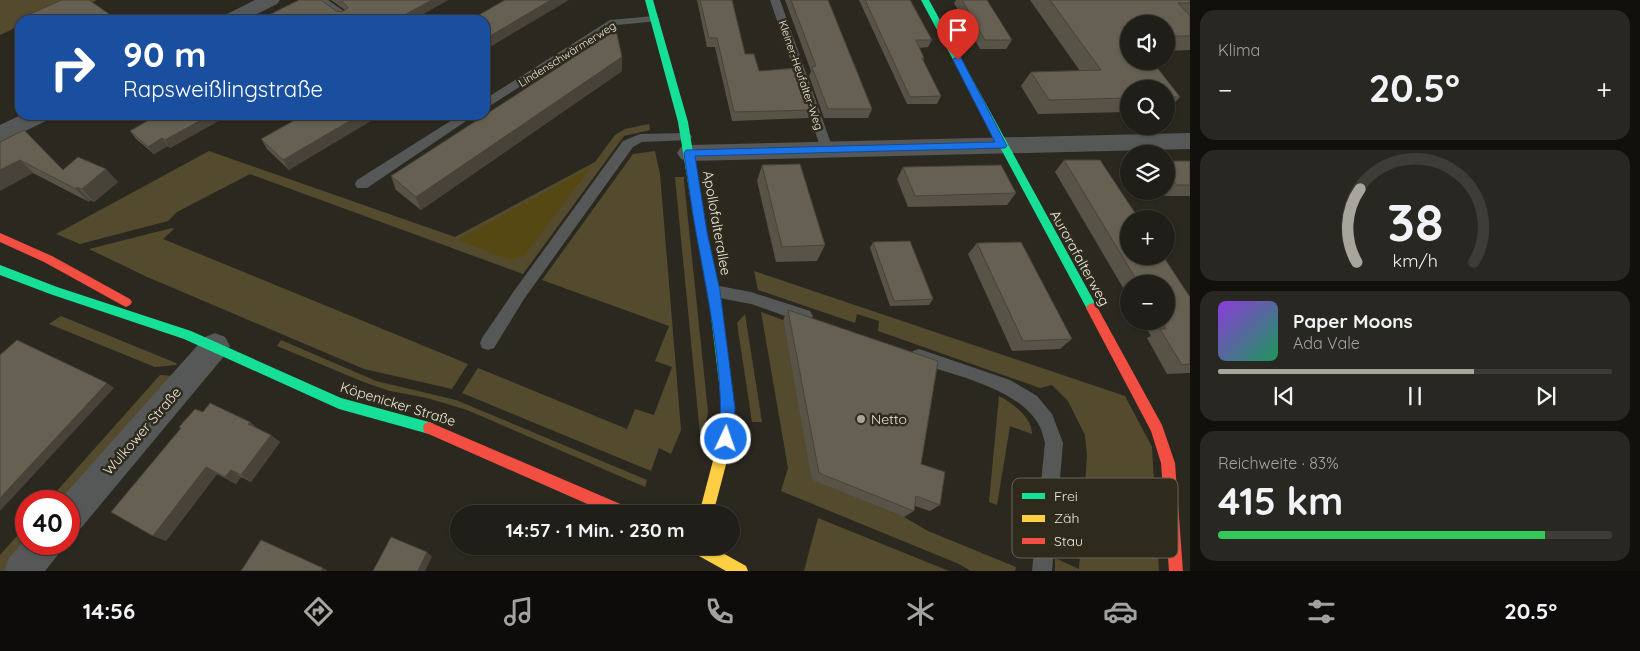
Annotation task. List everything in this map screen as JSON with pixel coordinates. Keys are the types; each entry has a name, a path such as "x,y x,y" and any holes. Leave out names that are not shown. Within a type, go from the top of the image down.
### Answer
{"street":[{"path":"240,15 270,0"},
{"name":"Apollofalterallee","path":"649,0 688,145 701,232 714,291 728,408 726,439 708,505"},
{"name":"Aurorafalterweg","path":"925,0 1002,146 1157,429 1168,463 1169,478"},
{"path":"0,135 30,120"},
{"path":"688,145 826,149 1190,141"},
{"name":"Köpenicker Straße","path":"0,237 48,259 187,335"},
{"name":"Köpenicker Straße","path":"0,270 54,291 187,335 339,403 419,424 449,435 608,505"},
{"name":"Wulkower Straße","path":"80,503 215,346"},
{"path":"22,571 36,555"},
{"path":"712,555 741,571"},
{"name":"Aurorafalterweg","path":"1175,558 1176,571"}],"lane":[{"path":"321,0 344,15"},
{"name":"Kleiner-Heufalter-Weg","path":"775,0 826,149"},
{"name":"Lindenschwärmerweg","path":"490,102 614,22 654,19"},
{"path":"362,184 461,120"},
{"path":"488,343 519,295 628,144 640,138 688,145"},
{"path":"714,291 751,298 821,322"},
{"path":"904,351 1004,385 1031,402 1046,420 1054,443 1051,478"},
{"path":"1042,571 1043,558"}],"shaded area":[{"path":"0,0 97,0 64,15 15,15 15,28 0,35"},
{"path":"649,124 650,130 624,136 523,274 250,174 177,212 168,221 80,244 56,234 209,151 455,237 595,162 615,135 625,129"},
{"path":"655,151 660,174 681,430 671,454 659,448 651,471 462,393 478,368 627,429 635,409 654,415 672,367 655,361 669,326 542,280 633,154"},
{"path":"591,167 524,256 511,260 457,240"},
{"path":"675,177 684,177 708,412 704,435 700,434"},
{"path":"174,229 163,239 468,364 452,389 364,369 145,276 89,249"},
{"path":"754,271 1125,396 1152,447 1154,478 1085,478 1087,456 1085,435 1068,401 1052,385 1040,388 878,331 879,321 857,314 855,323 758,290"},
{"path":"761,312 783,320 813,480 904,517 928,531 1016,567 1015,571 971,571 959,564 781,491 788,468"},
{"path":"745,314 762,422 752,422 737,323"},
{"path":"61,316 177,365 155,367 49,324"},
{"path":"281,340 376,381 456,400 647,480 645,487 467,410 427,398 390,391 366,383 277,346"},
{"path":"160,375 175,376 77,490 58,490"},
{"path":"999,396 1025,416 1029,422 1032,434 1010,426 997,505 989,502"},
{"path":"818,518 949,571 804,571"},
{"path":"15,538 15,555 18,555 4,571 0,571 0,555"},
{"path":"1055,558 1079,569 1080,558 1158,558 1159,571 1055,571"}],"building":[{"path":"62,0 89,0 111,15 28,15"},
{"path":"299,0 321,0 336,11 342,12 348,8 340,0 432,0 404,15 269,15"},
{"path":"505,0 551,0 490,36 490,15 479,15"},
{"path":"700,0 732,0 745,54 754,54 759,71 797,68 812,110 734,112 717,38 709,38"},
{"path":"791,0 828,0 872,109 828,109 812,67 816,66"},
{"path":"865,0 910,0 932,40 916,40 924,58 922,58 941,96 910,97"},
{"path":"962,0 987,0 1012,40 985,40"},
{"path":"1050,0 1190,0 1190,3 1178,3 1190,16 1190,36 1175,36 1175,15 1120,15 1120,70 1159,70 1167,80 1120,80 1120,98 1049,100 1031,72 1101,70"},
{"path":"616,30 622,57 416,197 391,176 477,120 490,120 490,112"},
{"path":"1175,91 1180,97 1175,97"},
{"path":"149,120 201,120 165,140 162,138 148,147 130,131"},
{"path":"295,120 351,120 283,160 261,139"},
{"path":"24,130 63,170 78,157 106,169 82,189 77,187 76,189 20,160 0,170 0,142"},
{"path":"1064,160 1100,160 1120,190 1120,200 1126,200 1133,210 1120,210 1120,253"},
{"path":"1175,161 1190,161 1190,185 1177,185 1175,182"},
{"path":"800,164 825,245 782,247 762,165"},
{"path":"1001,165 1016,193 915,196 903,167"},
{"path":"910,241 933,299 894,301 873,242"},
{"path":"1021,242 1072,339 1023,341 977,243"},
{"path":"1128,265 1169,265 1190,297 1190,364 1182,365 1161,330 1175,330 1175,275 1134,275"},
{"name":"Netto","path":"788,310 938,361 921,464 945,472 940,505 916,496 914,511 819,473"},
{"path":"17,340 107,383 0,498 0,355"},
{"path":"210,403 250,422 248,424 271,435 241,475 231,470 225,477 206,467 153,536 111,512 195,409 203,412"},
{"path":"391,537 427,552 418,571 373,571"},
{"path":"261,540 323,568 321,571 241,571"}],"traffic: fast":[{"path":"649,0 683,122 701,232 714,291 728,408 726,439 722,453"},
{"path":"925,0 1092,308"},
{"path":"0,270 54,291 187,335 339,403 429,428"}],"traffic: slow":[{"path":"708,505 722,453"},
{"path":"712,555 741,571"}],"traffic: jam":[{"path":"0,237 48,259 126,302"},
{"path":"1092,308 1157,429 1168,463 1169,478"},
{"path":"429,428 606,505"},
{"path":"1175,558 1176,571"}],"place":[{"name":"Netto","path":"861,419"}],"route":[{"path":"726,439 728,408 714,291 701,232 689,153 1002,146 995,129 958,60"}]}
